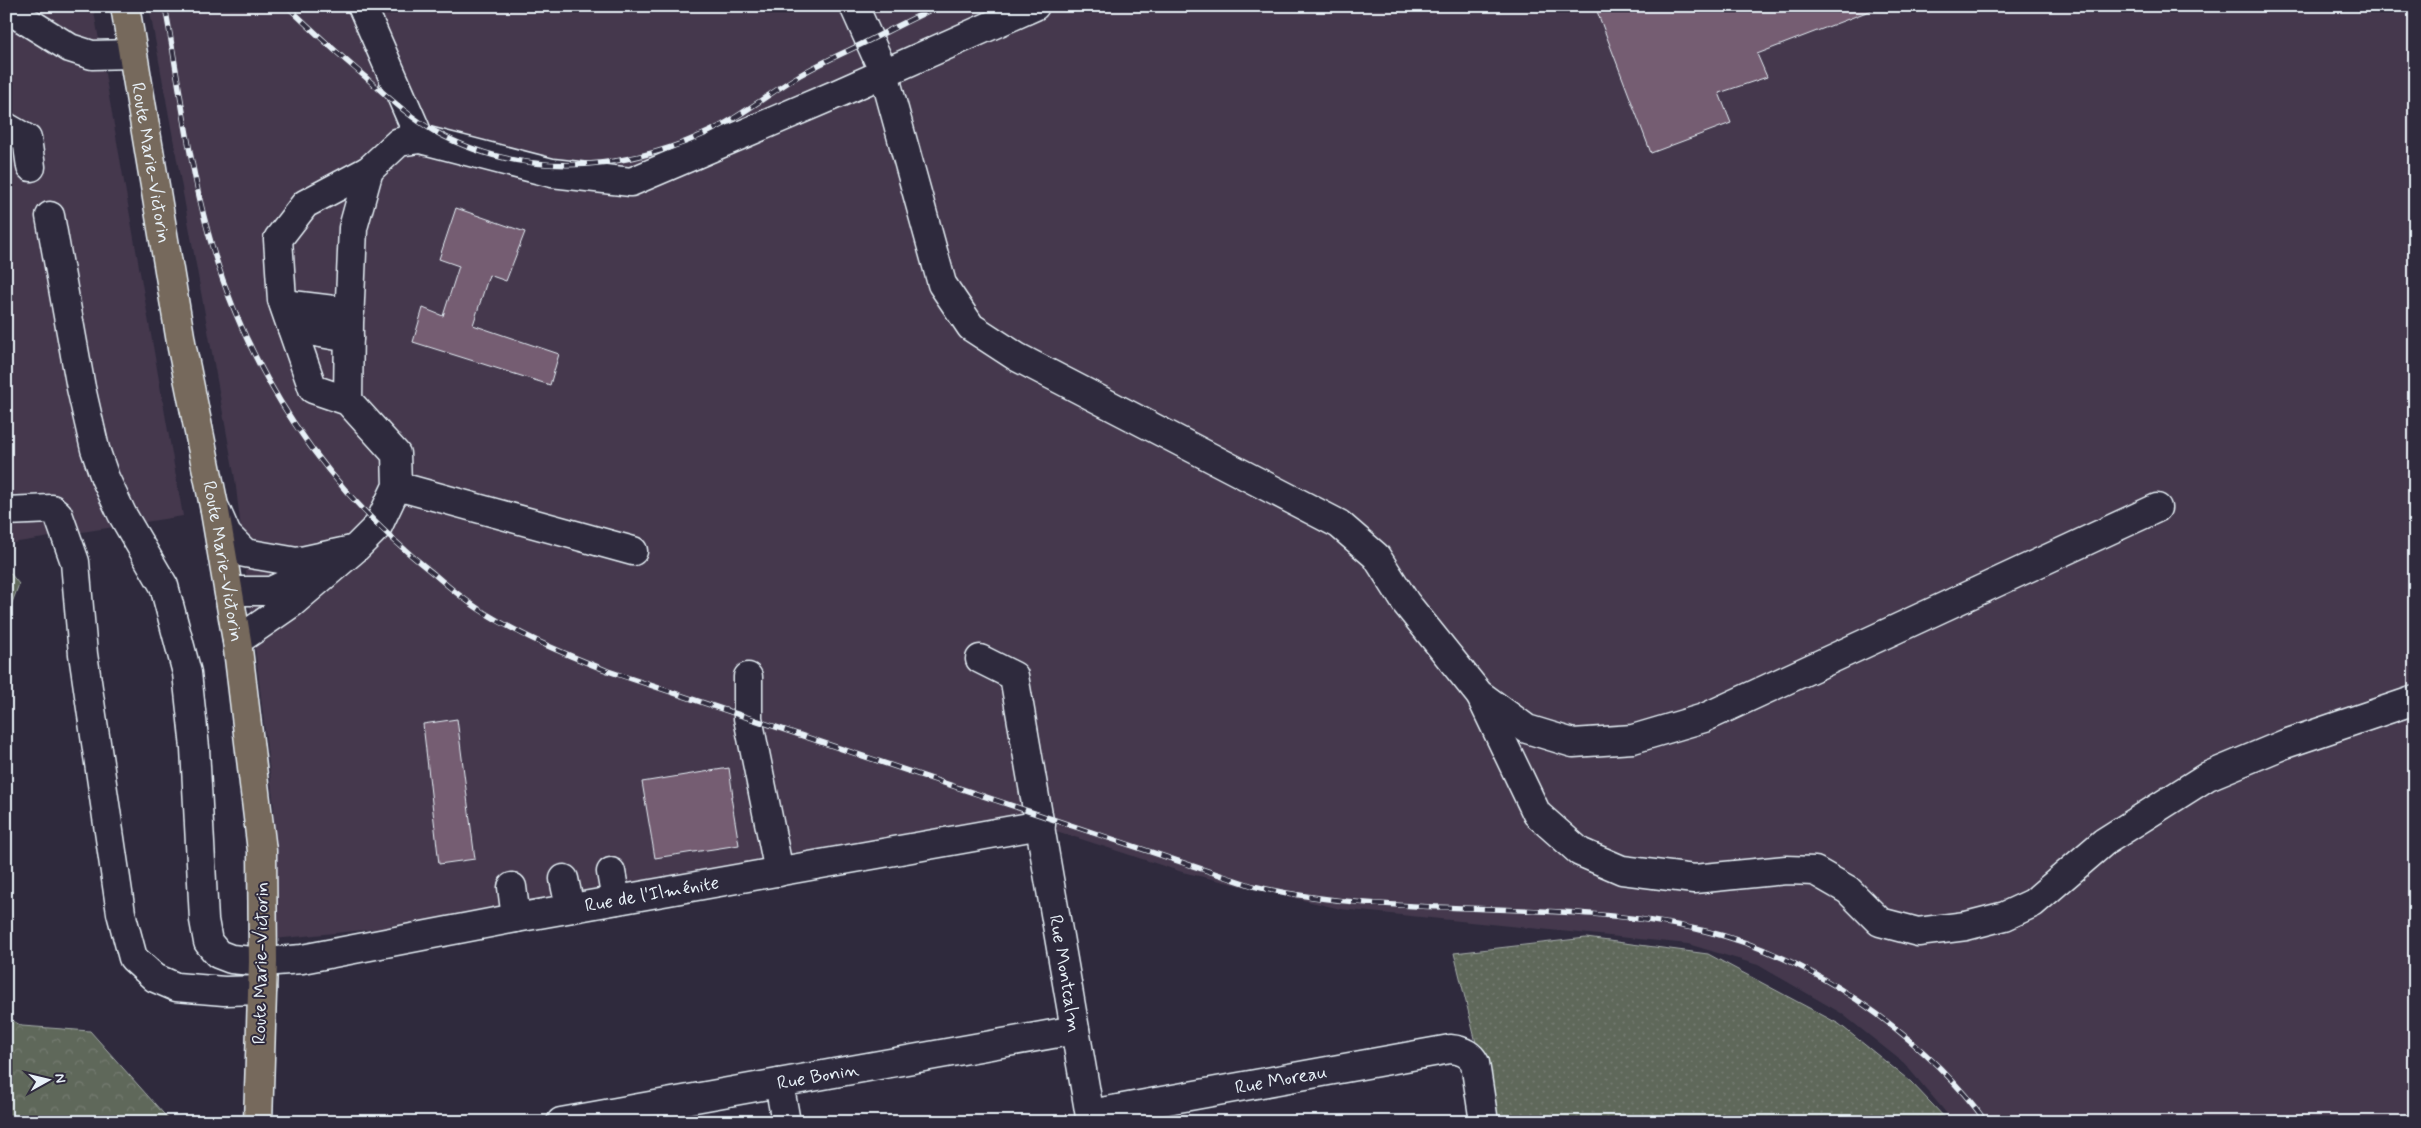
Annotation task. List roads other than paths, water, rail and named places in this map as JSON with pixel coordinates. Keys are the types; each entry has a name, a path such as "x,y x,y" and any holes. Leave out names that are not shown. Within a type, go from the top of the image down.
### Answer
{"main road":[{"name":"Route Marie-Victorin","path":"125,6 182,348 214,506 237,641 262,851 263,962 258,1122"}],"street":[{"path":"362,6 420,139"},
{"path":"854,6 884,73 942,284 971,327 1017,357 1339,524 1376,556 1406,604 1479,694 1537,814 1580,852 1622,870 1694,879 1786,870 1815,872 1848,890 1880,922 1918,932 1966,926 2012,913 2034,903 2104,842 2208,776 2284,744 2415,700"},
{"path":"237,641 292,604 355,549 378,526 397,486 396,454 348,401 314,389 288,316 278,239 305,204 369,170 399,142 420,139 552,173 631,182 1035,6"},
{"path":"6,8 70,48 92,55 132,54"},
{"path":"6,127 27,139 31,167"},
{"path":"348,401 353,228 369,170"},
{"path":"320,196 357,217"},
{"name":"Rue de l'Ilménite","path":"50,216 81,388 95,449 105,478 122,514 164,586 187,673 195,748 204,920 208,942 218,954 231,959 263,962 302,959 570,908 1041,826"},
{"path":"288,316 349,325"},
{"path":"397,486 633,551"},
{"path":"214,506 227,535 245,553 297,562 355,549"},
{"path":"1479,694 1527,729 1573,743 1633,739 1704,718 2157,508"},
{"path":"6,512 52,509 58,514 75,562 83,654 121,913 133,958 155,978 176,987 224,991 262,990"},
{"path":"229,591 271,591 291,583 355,549"},
{"name":"Rue Montcalm","path":"980,659 1014,676 1091,1118"},
{"path":"748,677 748,718 779,872"},
{"path":"611,872 616,900"},
{"path":"564,879 570,908"},
{"path":"512,887 516,918"},
{"name":"Rue Bonin","path":"561,1122 1075,1030"},
{"name":"Rue Moreau","path":"1091,1118 1450,1049 1460,1050 1471,1056 1474,1063 1484,1122"},
{"path":"779,1083 786,1122"}],"railway":[{"path":"165,6 189,148 208,232 224,282 243,331 266,377 293,422 323,464 357,503 394,540 452,590 485,613 545,645 608,671 1253,886 1309,897 1365,903 1593,914 1649,920 1728,937 1795,964 1858,1000 1907,1038 1936,1064 1986,1122"},
{"path":"287,6 389,98 415,119 434,131 466,146 500,157 534,163 568,165 603,163 637,157 671,147 704,134 729,121 808,70 939,6"}]}
